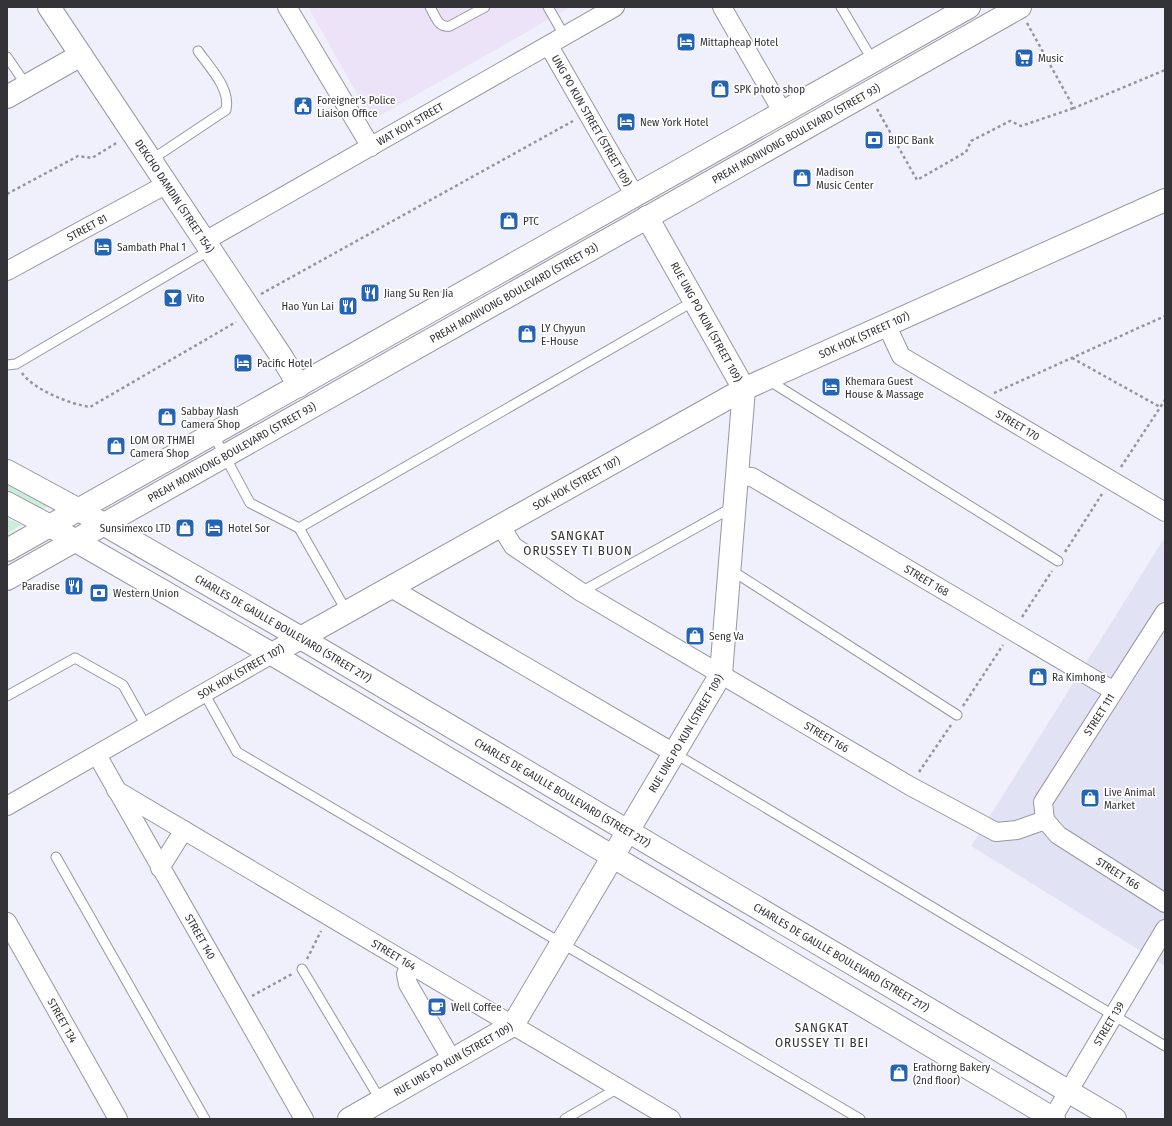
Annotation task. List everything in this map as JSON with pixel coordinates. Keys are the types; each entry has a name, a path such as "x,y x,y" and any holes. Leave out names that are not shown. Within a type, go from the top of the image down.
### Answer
{"main road":[{"name":"DEKCHO DAMDIN (STREET 154)","path":"49,7 249,307 299,386"},
{"path":"7,550 970,7"},
{"name":"PREAH MONIVONG BOULEVARD (STREET 93)","path":"7,579 1019,8"},
{"path":"7,96 81,55"},
{"name":"SOK HOK (STREET 107)","path":"272,654 744,389 1165,200"},
{"name":"RUE UNG PO KUN (STREET 109)","path":"349,1119 513,1025 721,674 744,389 647,217"},
{"name":"CHARLES DE GAULLE BOULEVARD (STREET 217)","path":"7,471 105,524 301,638 1115,1119"},
{"path":"7,503 50,526 272,654 1052,1119"}],"street":[{"path":"287,7 370,147"},
{"name":"WAT KOH STREET","path":"207,246 370,147 615,7"},
{"path":"722,7 782,113"},
{"name":"UNG PO KUN STREET (STREET 109)","path":"549,46 635,196"},
{"name":"STREET 81","path":"7,271 167,184"},
{"name":"STREET 170","path":"886,324 901,356 1112,479 1165,512"},
{"name":"STREET 168","path":"737,476 752,478 1114,691"},
{"name":"STREET 166","path":"500,525 512,546 581,592 910,786 996,832 1017,830 1046,820 1058,835 1165,903"},
{"path":"390,588 674,753"},
{"name":"STREET 111","path":"1046,820 1043,802 1165,612"},
{"name":"SOK HOK (STREET 107)","path":"7,806 272,654"},
{"name":"STREET 140","path":"97,755 304,1119"},
{"name":"STREET 164","path":"116,790 671,1119"},
{"path":"160,868 184,830"},
{"name":"STREET 134","path":"7,922 118,1119"},
{"name":"STREET 139","path":"1052,1119 1165,929"},
{"path":"410,964 406,974 408,984 452,1060"}],"lane":[{"path":"430,7 440,25 445,27 450,26 485,7"},
{"path":"548,7 564,35"},
{"path":"841,7 873,61"},
{"path":"151,160 226,110 228,102 225,92 198,51"},
{"path":"7,57 27,86"},
{"path":"12,365 207,246"},
{"path":"299,528 694,301"},
{"path":"766,379 1058,561"},
{"path":"213,434 250,503 299,528 347,612"},
{"path":"581,592 734,506"},
{"path":"730,569 957,715"},
{"path":"7,696 75,658 123,685 146,726"},
{"path":"204,693 237,752 860,1119"},
{"path":"674,753 1165,1046"},
{"path":"56,856 205,1119"},
{"path":"302,969 381,1101"},
{"path":"565,1119 618,1088"}],"path":[{"path":"1019,8 1074,108"},
{"path":"868,93 917,180 966,152 971,141 1010,122 1021,126 1074,108 1165,70"},
{"path":"12,365 26,378 43,390 78,406 90,407 249,307 587,113"},
{"path":"7,194 78,156 92,158 132,133"},
{"path":"977,400 1165,316"},
{"path":"1072,358 1160,407"},
{"path":"910,786 1165,400"}],"shaded area":[{"path":"308,7 571,7 372,120"},
{"path":"1165,537 1165,966 971,846"}],"green space":[{"path":"7,481 44,500 48,507 38,509 7,492"},
{"path":"7,518 21,525 7,534"}],"place":[{"name":"Mittapheap Hotel","path":"686,42"},
{"name":"Music","path":"1024,58"},
{"name":"SPK photo shop","path":"720,89"},
{"name":"Foreigner's Police Liaison Office","path":"303,106"},
{"name":"New York Hotel","path":"626,122"},
{"name":"BIDC Bank","path":"874,140"},
{"name":"Madison Music Center","path":"802,178"},
{"name":"PTC","path":"509,221"},
{"name":"Sambath Phal 1","path":"103,247"},
{"name":"Jiang Su Ren Jia","path":"370,293"},
{"name":"Vito","path":"173,298"},
{"name":"Hao Yun Lai","path":"348,306"},
{"name":"LY Chyyun E-House","path":"527,334"},
{"name":"Pacific Hotel","path":"243,363"},
{"name":"Khemara Guest House & Massage","path":"831,387"},
{"name":"Sabbay Nash Camera Shop","path":"167,417"},
{"name":"LOM OR THMEI Camera Shop","path":"116,446"},
{"name":"Sunsimexco LTD","path":"185,528"},
{"name":"Hotel Sor","path":"214,528"},
{"name":"Paradise","path":"74,586"},
{"name":"Western Union","path":"99,593"},
{"name":"Seng Va","path":"695,636"},
{"name":"Ra Kimhong","path":"1038,677"},
{"name":"Live Animal Market","path":"1090,798"},
{"name":"Well Coffee","path":"437,1007"},
{"name":"Erathorng Bakery (2nd floor)","path":"899,1073"}],"district":[{"name":"SANGKAT ORUSSEY TI BUON","path":"578,542"},
{"name":"SANGKAT ORUSSEY TI BEI","path":"822,1034"}]}
